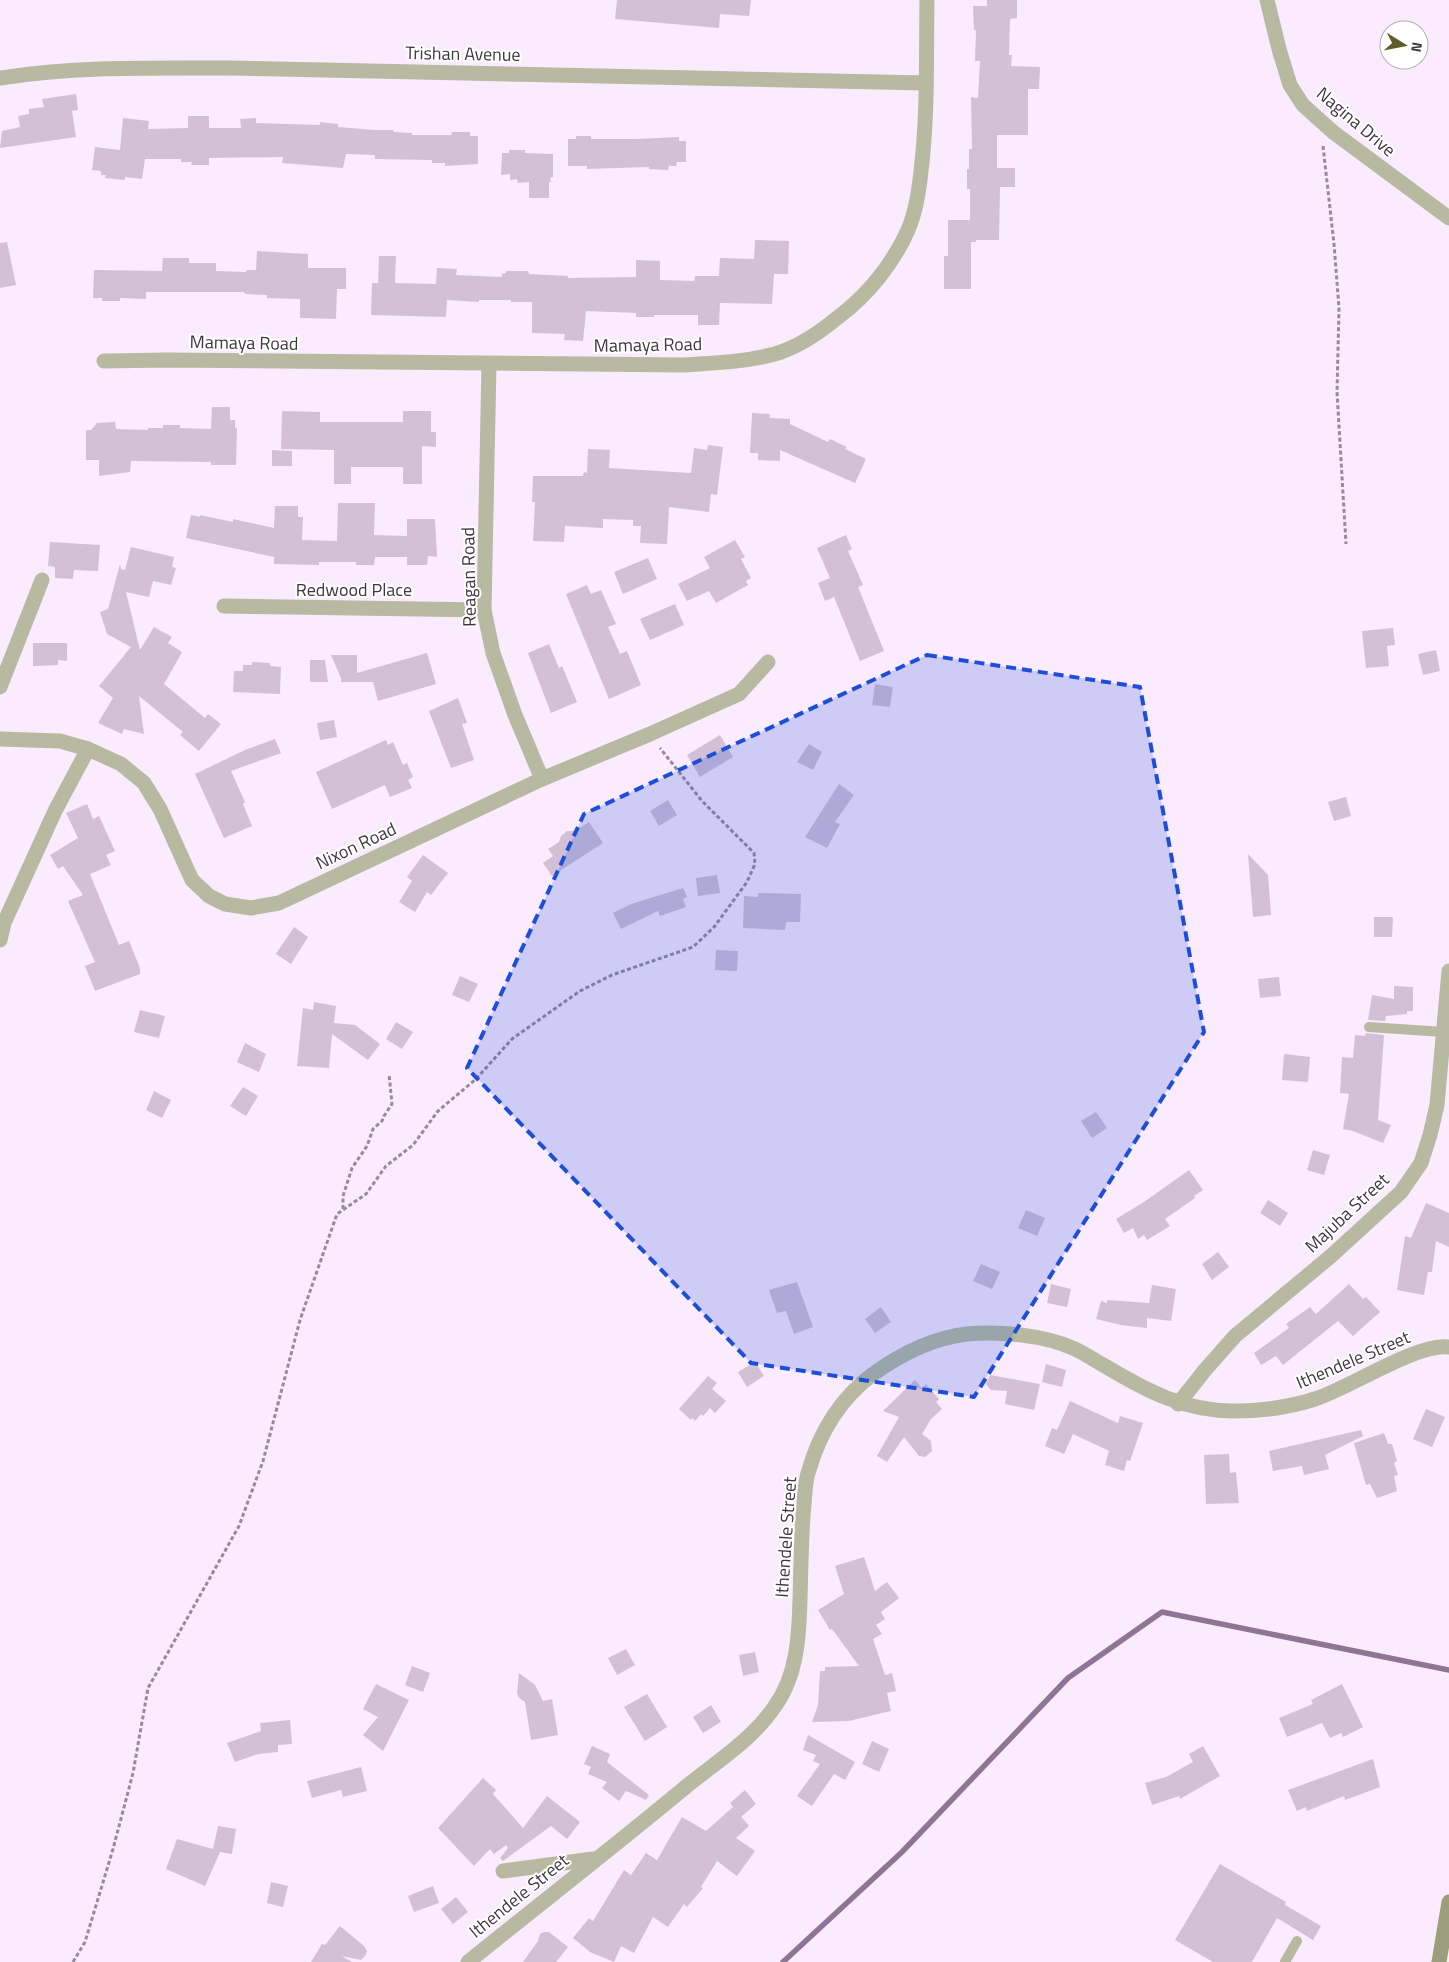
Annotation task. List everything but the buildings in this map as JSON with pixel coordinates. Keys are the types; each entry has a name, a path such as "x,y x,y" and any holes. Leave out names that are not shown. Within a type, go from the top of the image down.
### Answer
{"street":[{"name":"Mamaya Road","path":"104,361 684,365 746,360 775,354 793,347 824,329 849,310 868,291 892,259 908,229 918,196 926,137 927,0"},
{"name":"Nagina Drive","path":"1267,0 1290,85 1304,105 1333,132 1449,218"},
{"name":"Trishan Avenue","path":"0,78 116,68 229,68 926,83"},
{"name":"Reagan Road","path":"489,364 484,610 493,653 515,715 542,779"},
{"path":"0,687 42,580"},
{"name":"Redwood Place","path":"224,606 484,610"},
{"name":"Nixon Road","path":"0,739 60,741 88,749 121,764 144,783 160,809 192,880 209,896 225,904 251,908 279,903 542,779 739,694 768,662"},
{"path":"0,940 4,923 55,811 88,749"},
{"name":"Majuba Street","path":"1178,1404 1234,1336 1330,1256 1401,1192 1421,1163 1437,1105 1449,971"},
{"name":"Ithendele Street","path":"468,1962 751,1733 775,1706 790,1677 799,1633 802,1524 807,1473 825,1430 842,1402 862,1382 892,1361 925,1344 964,1334 997,1333 1038,1338 1074,1348 1145,1389 1178,1404 1208,1410 1232,1411 1261,1410 1316,1399 1422,1351 1445,1346 1449,1347"},
{"name":"Ithendele Street","path":"503,1871 595,1859"},
{"path":"1439,1962 1449,1902"}],"lane":[{"path":"1369,1027 1444,1032"},
{"path":"1285,1962 1297,1941"}],"path":[{"path":"1320,120 1339,308 1338,392 1346,544"},
{"path":"73,1962 85,1942 133,1774 148,1688 238,1526 263,1461 300,1320 337,1214 366,1194 386,1166 413,1145 438,1112 476,1079 512,1039 580,991 612,975 693,948 714,927 747,882 755,864 754,853 702,801 650,734"},
{"path":"343,1210 343,1196 352,1168 367,1146 373,1129 382,1121 392,1104 389,1074"}],"highlighted area":[{"path":"927,655 1140,687 1204,1032 974,1397 751,1363 467,1068 584,814"}],"waterway":[{"path":"783,1962 902,1852 1068,1678 1162,1612 1449,1670"}]}
